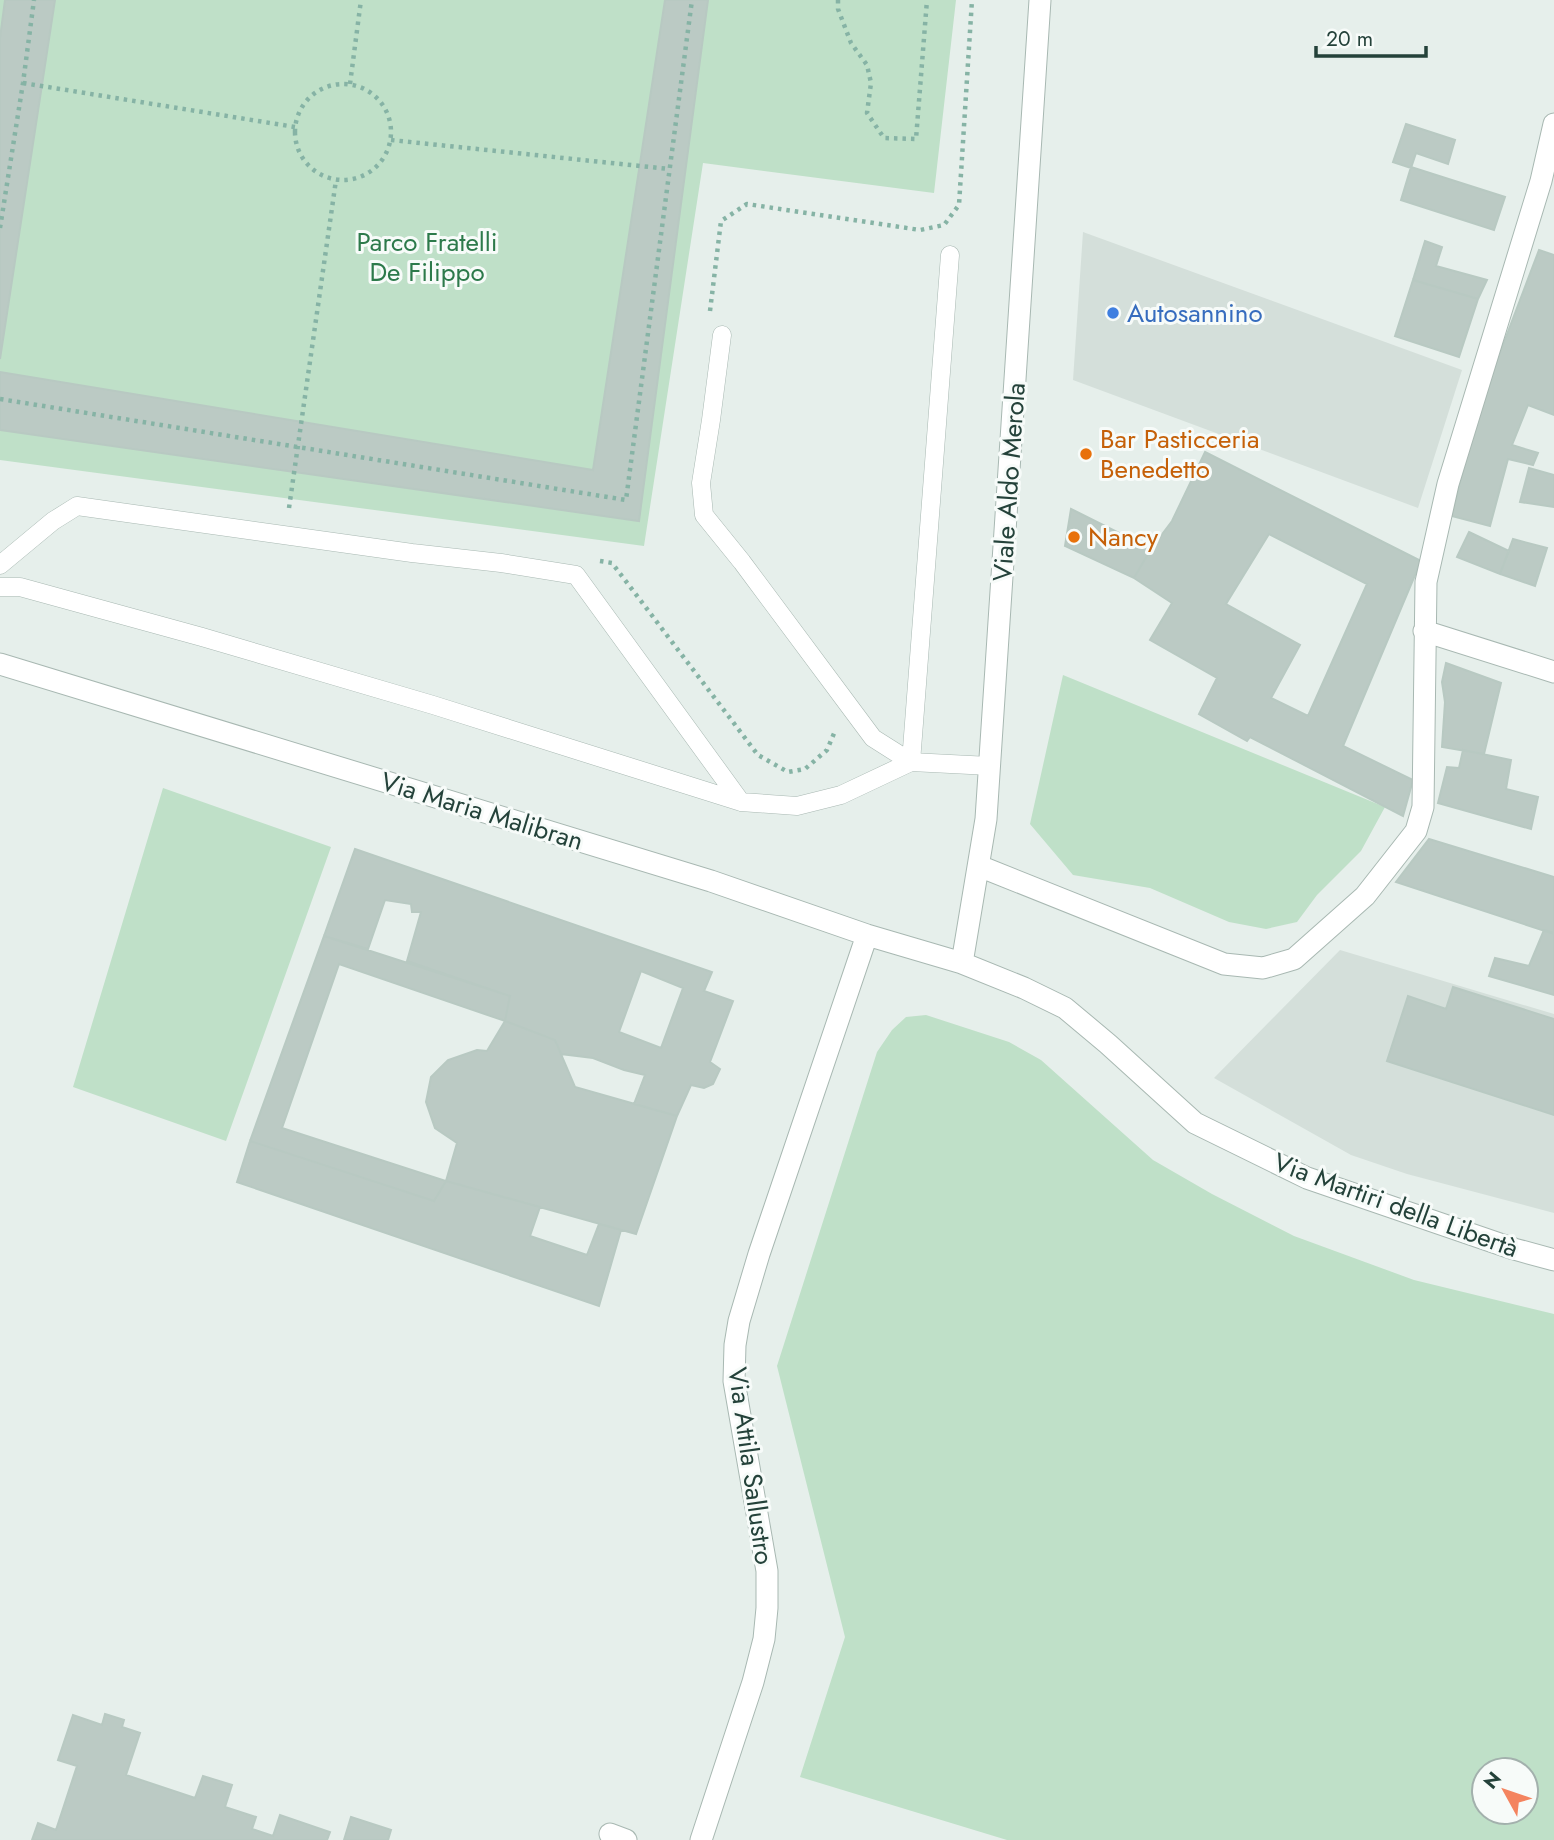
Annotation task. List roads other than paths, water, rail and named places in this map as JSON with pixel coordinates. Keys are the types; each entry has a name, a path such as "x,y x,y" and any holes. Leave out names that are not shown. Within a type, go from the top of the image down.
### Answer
{"street":[{"name":"Viale Aldo Merola","path":"962,963 986,819 1040,0"},
{"path":"979,866 1224,964 1263,968 1294,959 1365,896 1416,831 1423,807 1426,582 1448,484 1548,183 1554,124"},
{"path":"1424,631 1554,672"},
{"name":"Via Maria Malibran","path":"0,664 711,881 867,935 962,963"},
{"name":"Via Attila Sallustro","path":"701,1840 753,1682 764,1639 767,1608 767,1571 734,1381 739,1321 759,1254 867,935"},
{"name":"Via Martiri della Libertà","path":"962,963 1065,1008 1195,1123 1307,1178 1514,1249 1554,1260"}],"lane":[{"path":"911,762 950,255"},
{"path":"722,335 701,483 704,515 873,738 911,762"},
{"path":"0,565 52,521 77,506 576,575 741,802"},
{"path":"0,587 20,587 215,640 534,736 741,802 797,806 841,795 911,762 990,766"}],"place":[{"name":"Autosannino","path":"1113,313"},
{"name":"Bar Pasticceria Benedetto","path":"1086,454"},
{"name":"Nancy","path":"1074,537"}],"park label":[{"name":"Parco Fratelli De Filippo","path":"427,257"}]}
